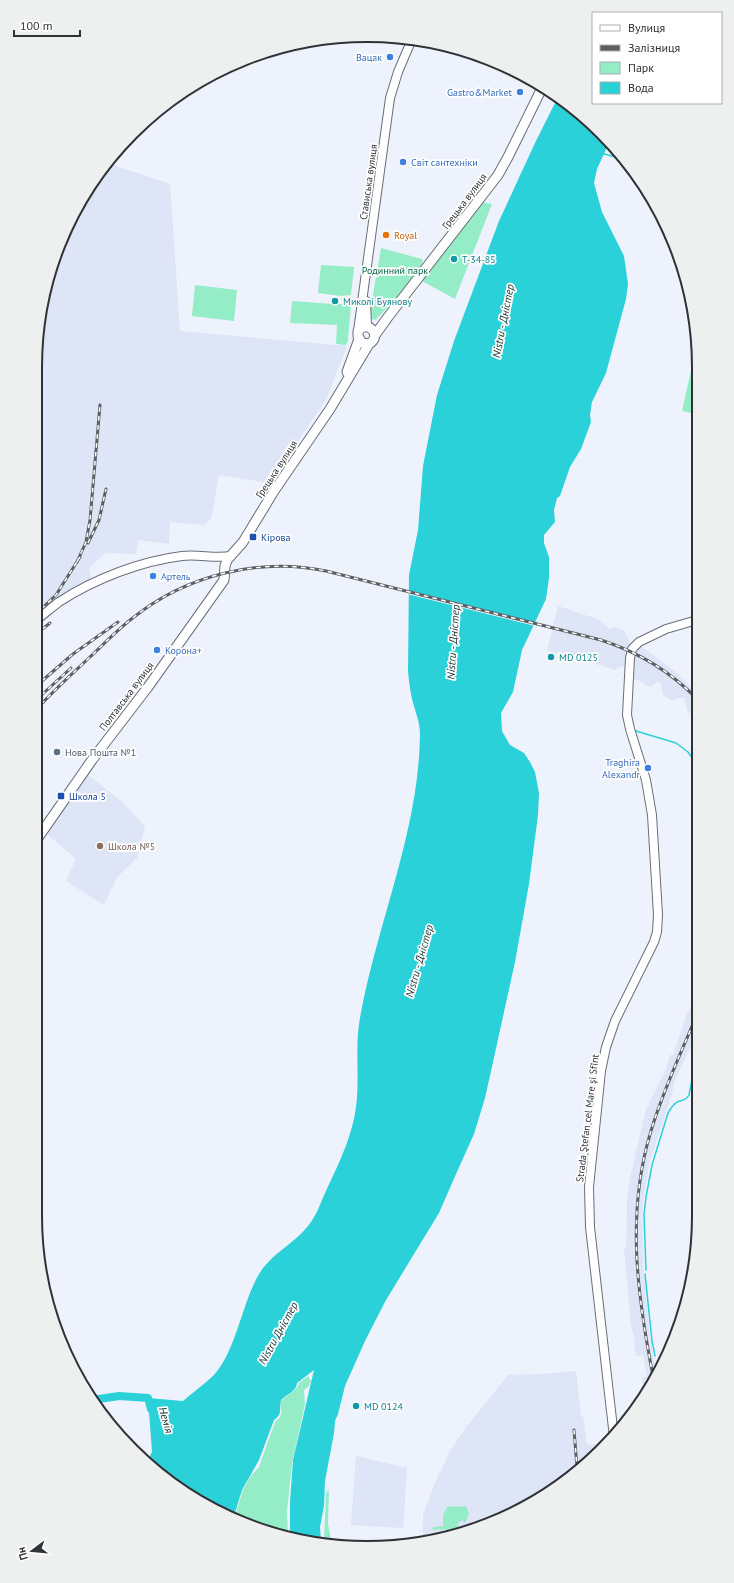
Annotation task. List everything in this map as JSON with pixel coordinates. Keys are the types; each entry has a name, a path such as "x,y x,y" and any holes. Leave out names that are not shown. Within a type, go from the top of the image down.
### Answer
{"highway":[{"name":"Грецька вулиця","path":"375,335 498,175 540,92"},
{"name":"Грецька вулиця","path":"368,327 388,317"},
{"path":"368,327 374,330 375,335 372,342 369,344 362,343 358,335 361,328 368,327"},
{"name":"Грецька вулиця","path":"341,388 358,335"},
{"name":"Грецька вулиця","path":"228,562 330,409 341,388 369,344"},
{"name":"Полтавська вулиця","path":"42,832 92,760 148,686 224,580 228,562"}],"main road":[{"name":"Стависька вулиця","path":"368,327 366,308 370,267 392,104 397,82 411,45"},
{"name":"Стависька вулиця","path":"358,335 390,98 398,72 411,45"},
{"path":"210,557 238,548"},
{"path":"42,615 58,602 76,592 115,574 165,558 190,555 221,558 228,562"},
{"path":"210,557 228,562"},
{"name":"Strada Ştefan cel Mare şi Sfînt","path":"613,1428 592,1252 588,1201 601,1071 606,1047 615,1021 654,942 658,923 650,792 627,714 629,664 633,647 639,642 666,629 692,621"}],"shaded area":[{"path":"113,165 170,184 180,331 347,346 326,400 269,483 219,475 211,519 203,525 170,522 169,544 138,540 136,554 105,553 89,568 91,580 42,616 42,367 48,304 59,263 76,223 97,186"},
{"path":"558,606 600,620 609,629 614,627 624,630 631,644 626,666 618,667 615,670 547,651"},
{"path":"641,646 678,674 692,688 692,713 688,713 684,697 671,700 663,695 661,684 657,682 652,687 633,679 635,664 633,657 634,652"},
{"name":"Школа №5","path":"88,775 121,801 145,826 137,858 117,877 104,905 66,881 76,859 47,834"},
{"path":"692,1004 692,1043 674,1083 672,1094 650,1161 642,1211 644,1275 649,1330 655,1365 643,1386 642,1377 647,1377 643,1355 636,1356 635,1342 631,1325 624,1249 626,1248 629,1182 646,1109 666,1069 670,1055 673,1055 686,1016"},
{"path":"576,1371 581,1415 583,1416 587,1443 589,1445 599,1444 565,1474 530,1497 511,1507 471,1524 423,1536 423,1515 435,1483 450,1451 467,1426 508,1375"},
{"path":"356,1456 407,1468 403,1528 351,1525"}],"green space":[{"path":"482,202 492,204 455,299 422,281"},
{"name":"Родинний парк","path":"381,248 422,259 423,261 401,292 375,320 372,319 370,312"},
{"path":"321,265 354,267 351,295 341,296 318,293"},
{"path":"195,285 237,290 234,321 192,316"},
{"path":"292,301 351,304 348,340 346,345 336,344 337,325 290,323"},
{"path":"692,366 692,413 682,411"},
{"path":"308,1376 311,1381 309,1386 304,1390 305,1404 292,1463 287,1512 288,1531 263,1524 236,1513 243,1490 250,1477 259,1467 275,1422 280,1417 281,1401 294,1391 299,1383"},
{"path":"328,1489 328,1524 331,1539 324,1538 326,1494"},
{"path":"466,1506 469,1514 466,1521 464,1523 463,1520 458,1523 458,1528 451,1530 431,1530 434,1527 443,1526 443,1515 447,1507"}],"water":[{"path":"555,102 597,137 607,148 597,169 594,183 602,212 624,256 628,284 626,299 606,373 592,402 590,415 591,422 581,449 570,467 560,496 557,498 554,510 555,522 544,535 544,543 549,557 549,578 546,599 522,650 513,692 501,713 502,731 510,745 524,753 530,762 535,772 539,793 538,815 529,884 515,962 495,1053 485,1098 474,1134 439,1213 386,1300 365,1341 345,1386 335,1421 325,1481 324,1506 320,1527 321,1537 304,1535 290,1532 290,1502 293,1460 314,1370 297,1383 297,1386 293,1391 281,1400 279,1416 274,1420 259,1460 242,1490 235,1512 186,1486 169,1474 150,1457 152,1452 148,1398 183,1401 207,1382 222,1365 259,1274 272,1259 302,1233 314,1217 350,1134 356,1110 360,1018 376,947 405,842 413,806 418,770 420,730 411,696 408,672 409,575 418,530 423,466 437,395 454,341 499,221"}],"pier":[{"path":"407,590 537,623 535,626 407,594"}],"waterway":[{"path":"601,153 614,157"},
{"path":"636,731 676,743 688,752 692,758"},
{"path":"646,1270 644,1214 652,1165 668,1113 677,1102 688,1097 692,1080"},
{"path":"645,1274 655,1356"},
{"name":"Немія","path":"98,1399 119,1396 148,1398 151,1409"}],"railway":[{"path":"77,562 86,542 90,520 100,405"},
{"path":"88,543 99,520 106,489"},
{"path":"42,608 56,595 80,557"},
{"path":"42,704 117,632 134,617 155,602 177,590 201,580 250,568 276,566 301,567 326,571 601,640 628,650 665,671 692,694"},
{"path":"42,681 73,654 118,622"},
{"path":"42,629 50,623"},
{"path":"42,695 71,668"},
{"path":"652,1371 642,1315 639,1284 636,1222 639,1192 643,1161 651,1131 667,1086 692,1026"},
{"path":"574,1430 577,1464"}],"place":[{"name":"Вацак","path":"390,57"},
{"name":"Gastro&Market","path":"520,92"},
{"name":"Світ сантехніки","path":"403,162"},
{"name":"Royal","path":"386,235"},
{"name":"Т-34-85","path":"454,259"},
{"name":"Миколі Буянову","path":"335,301"},
{"name":"Кірова","path":"253,537"},
{"name":"Артель","path":"153,576"},
{"name":"Корона+","path":"157,650"},
{"name":"MD 0125","path":"551,657"},
{"name":"Нова Пошта №1","path":"57,752"},
{"name":"Traghira Alexandr","path":"648,768"},
{"name":"Школа 5","path":"61,796"},
{"name":"Школа №5","path":"100,846"},
{"name":"MD 0124","path":"356,1406"}],"water label":[{"name":"Nistru - Дністер","path":"503,321"},
{"name":"Nistru - Дністер","path":"453,642"},
{"name":"Nistru - Дністер","path":"419,961"},
{"name":"Nistru Дністер","path":"278,1333"}]}
